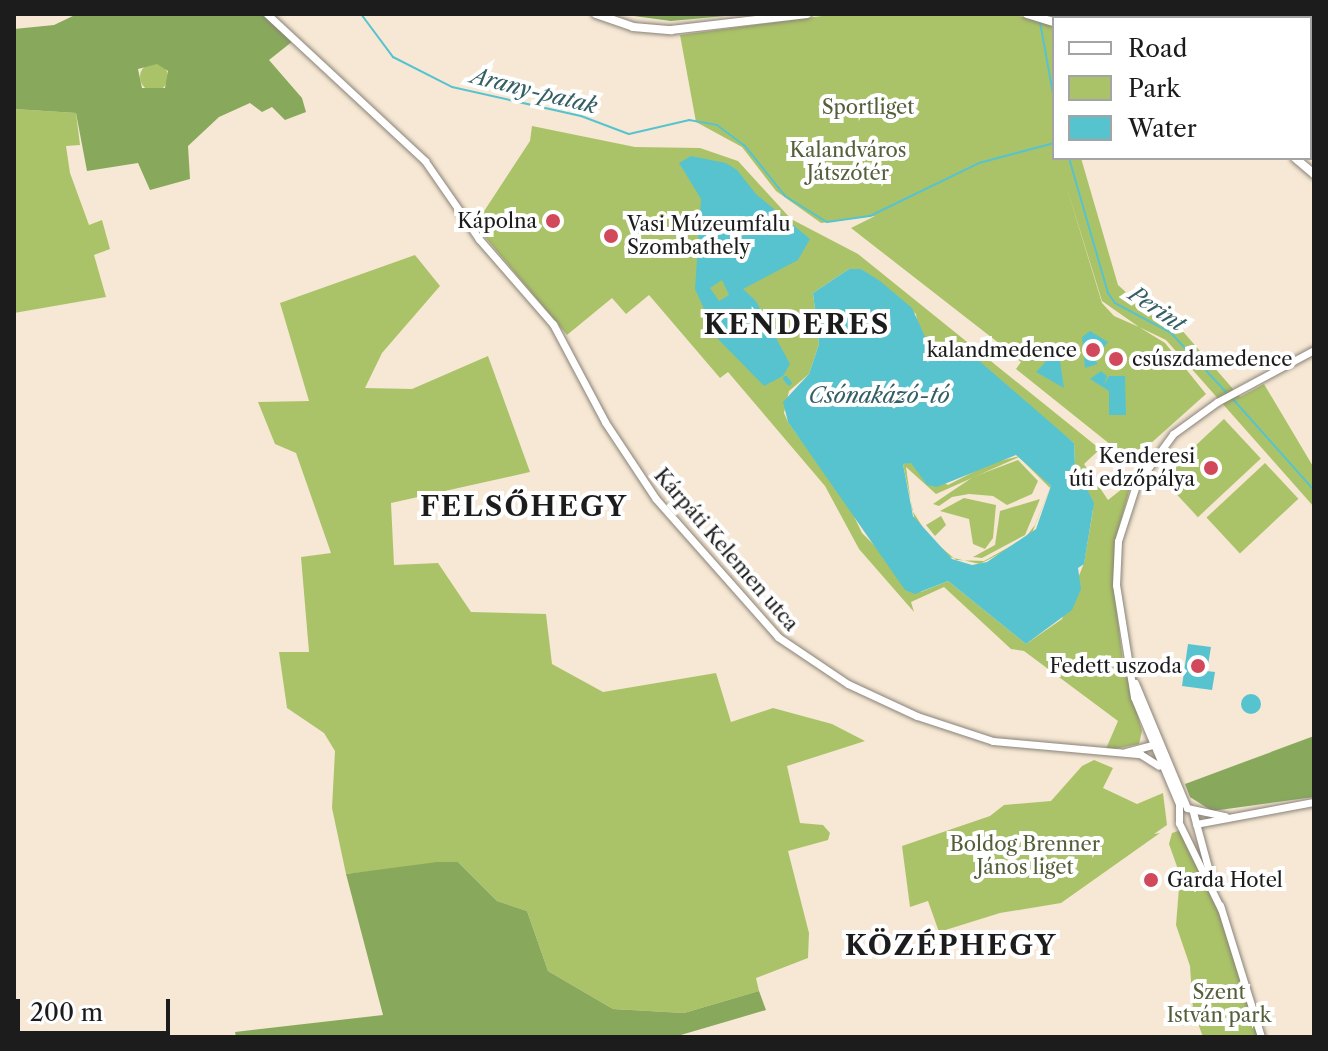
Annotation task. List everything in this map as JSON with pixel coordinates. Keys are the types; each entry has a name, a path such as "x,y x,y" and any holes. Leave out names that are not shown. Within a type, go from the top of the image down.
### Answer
{"main road":[{"path":"596,14 633,27 676,30 807,14"},
{"path":"1027,14 1052,21"},
{"path":"1297,160 1314,174"}],"street":[{"name":"Kárpáti Kelemen utca","path":"267,14 425,161 492,256 553,324 605,422 656,499 778,637 848,684 917,716 1000,743 1144,755 1159,766"},
{"path":"1261,1037 1192,811 1144,727 1123,639 1116,555 1131,495 1168,440 1217,402 1314,350"},
{"path":"1123,639 1159,766 1180,805 1179,815 1184,829 1221,909"},
{"path":"1137,748 1144,727"},
{"name":"Kárpáti Kelemen utca","path":"1124,753 1155,744"},
{"path":"1184,829 1225,816 1314,802"},
{"path":"1179,815 1192,811 1225,816"}],"green space":[{"path":"77,14 264,14 293,41 269,60 302,98 306,112 285,120 272,107 262,112 250,103 219,117 188,146 190,179 150,190 138,163 87,171 76,113 14,109 14,29 54,25","holes":["157,64 168,71 165,88 142,88 138,69"]},
{"path":"619,14 747,14 671,21"},
{"path":"837,14 1011,14 1052,24 1052,160 1082,160 1118,285 1140,305 1173,320 1240,397 1264,384 1314,468 1314,507 1166,340 1139,327 1165,343 1206,394 1131,461 1016,369 1021,362 1000,344 851,228 875,216 821,223 776,191 742,147 696,122 680,35","holes":["1065,182 1102,301 1139,327 1114,316 1102,303"]},
{"path":"1173,14 1245,14 1210,16"},
{"path":"154,63 164,67 168,77 164,87 154,91 144,87 140,77 144,67"},
{"path":"14,109 76,113 80,145 66,146 70,173 89,225 102,220 110,249 94,255 106,297 14,313"},
{"path":"532,126 635,147 700,148 738,161 791,219 858,254 1100,449 1084,464 1108,500 1132,481 1117,534 1113,581 1123,662 1142,731 1139,744 1105,751 1118,721 1024,651 1011,649 944,587 911,602 914,612 859,549 825,486 728,372 720,378 649,295 626,314 612,298 567,335 475,225 530,141","holes":["849,269 861,269 916,314 918,328 927,341 947,342 1074,443 1075,465 1093,510 1084,563 1062,619 1026,644 948,581 921,592 862,533 850,508 784,413 789,391 809,374 819,344 813,293"]},
{"path":"415,255 440,286 382,353 365,388 412,389 488,356 530,472 391,503 394,565 438,563 471,612 546,614 552,664 603,692 716,673 731,722 773,708 832,724 865,741 787,766 800,823 823,825 830,833 828,840 788,851 809,933 808,958 756,978 759,991 684,1013 613,1009 548,971 527,911 497,901 458,862 346,874 332,808 335,751 324,733 287,708 279,652 309,652 301,557 331,553 296,453 275,444 258,402 309,401 280,303"},
{"name":"Kenderesi úti edzőpálya","path":"1224,419 1261,458 1198,517 1161,478"},
{"path":"1020,456 1051,486 1030,538 980,564 963,560 984,561 1025,538 1035,525 1050,488 1019,457 936,494 906,467 911,500 903,464 911,462 948,485 991,463"},
{"path":"1018,460 1038,481 1032,494 1007,505 993,496 969,494 952,497 939,506 933,504 973,477"},
{"path":"1265,463 1298,499 1240,553 1206,518"},
{"path":"964,498 996,505 993,538 985,549 973,544 969,519 940,511"},
{"path":"1040,499 1025,535 982,558 973,557 995,545 1000,511"},
{"path":"913,512 927,533 915,521"},
{"path":"941,516 946,525 935,536 926,525"},
{"path":"1314,736 1314,797 1212,811 1190,797 1185,784"},
{"name":"Boldog Brenner János liget","path":"1094,760 1113,768 1103,788 1137,804 1163,793 1167,825 1154,834 1160,833 1061,903 1000,913 939,932 928,901 910,907 902,846 990,816 1004,805 1051,801 1082,766"},
{"name":"Szent István park","path":"1181,830 1219,913 1258,1037 1203,1037 1193,1010 1190,966 1176,925 1180,875 1169,844 1172,833"},
{"path":"458,862 497,901 527,911 548,971 613,1009 684,1013 759,991 766,1010 674,1037 236,1037 235,1032 383,1015 346,874"}],"water":[{"path":"691,156 726,163 737,170 756,194 810,239 798,260 743,289 756,301 790,364 783,376 764,386 717,338 695,289 701,199 679,163","holes":["722,280 729,295 719,301 710,288"]},
{"name":"Csónakázó-tó","path":"849,269 861,269 912,308 927,341 962,346 1074,443 1075,465 1094,503 1084,564 1078,568 1081,589 1072,610 1026,644 948,581 915,594 905,590 788,422 783,402 809,374 819,344 813,293","holes":["1016,455 1051,486 1036,529 987,562 972,565 952,559 913,516 903,464 911,463 927,485 937,487"]},
{"name":"kalandmedence","path":"1090,331 1108,342 1098,355 1089,353 1098,364 1085,368 1082,337"},
{"path":"1053,354 1060,361 1064,388 1036,372"},
{"path":"1101,371 1107,376 1104,385 1109,376 1125,376 1126,415 1109,415 1109,391 1090,379"},
{"name":"Fedett uszoda","path":"1188,644 1211,647 1207,671 1215,672 1212,690 1182,686"},
{"path":"1251,694 1258,697 1261,704 1258,711 1251,714 1244,711 1241,704 1244,697"}],"waterway":[{"name":"Arany-patak","path":"361,14 393,57 452,87 581,116 629,134 689,120 717,125 745,146 785,196 827,222 870,216 979,163 1052,144"},
{"name":"Perint","path":"1040,22 1052,88"},
{"name":"Perint","path":"1070,160 1108,293 1115,303 1171,333 1227,393"},
{"path":"656,249 669,242 699,243"},
{"path":"785,378 789,383"},
{"name":"Perint","path":"1231,397 1314,490"}],"place":[{"name":"Kápolna","path":"553,221"},
{"name":"Vasi Múzeumfalu Szombathely","path":"611,236"},
{"name":"kalandmedence","path":"1093,350"},
{"name":"csúszdamedence","path":"1116,359"},
{"name":"Kenderesi úti edzőpálya","path":"1211,468"},
{"name":"Fedett uszoda","path":"1198,666"},
{"name":"Garda Hotel","path":"1151,880"}],"district":[{"name":"KENDERES","path":"797,324"},
{"name":"FELSŐHEGY","path":"524,506"},
{"name":"KÖZÉPHEGY","path":"951,945"}],"park label":[{"name":"Sportliget","path":"868,107"},
{"name":"Kalandváros Játszótér","path":"848,162"}]}
